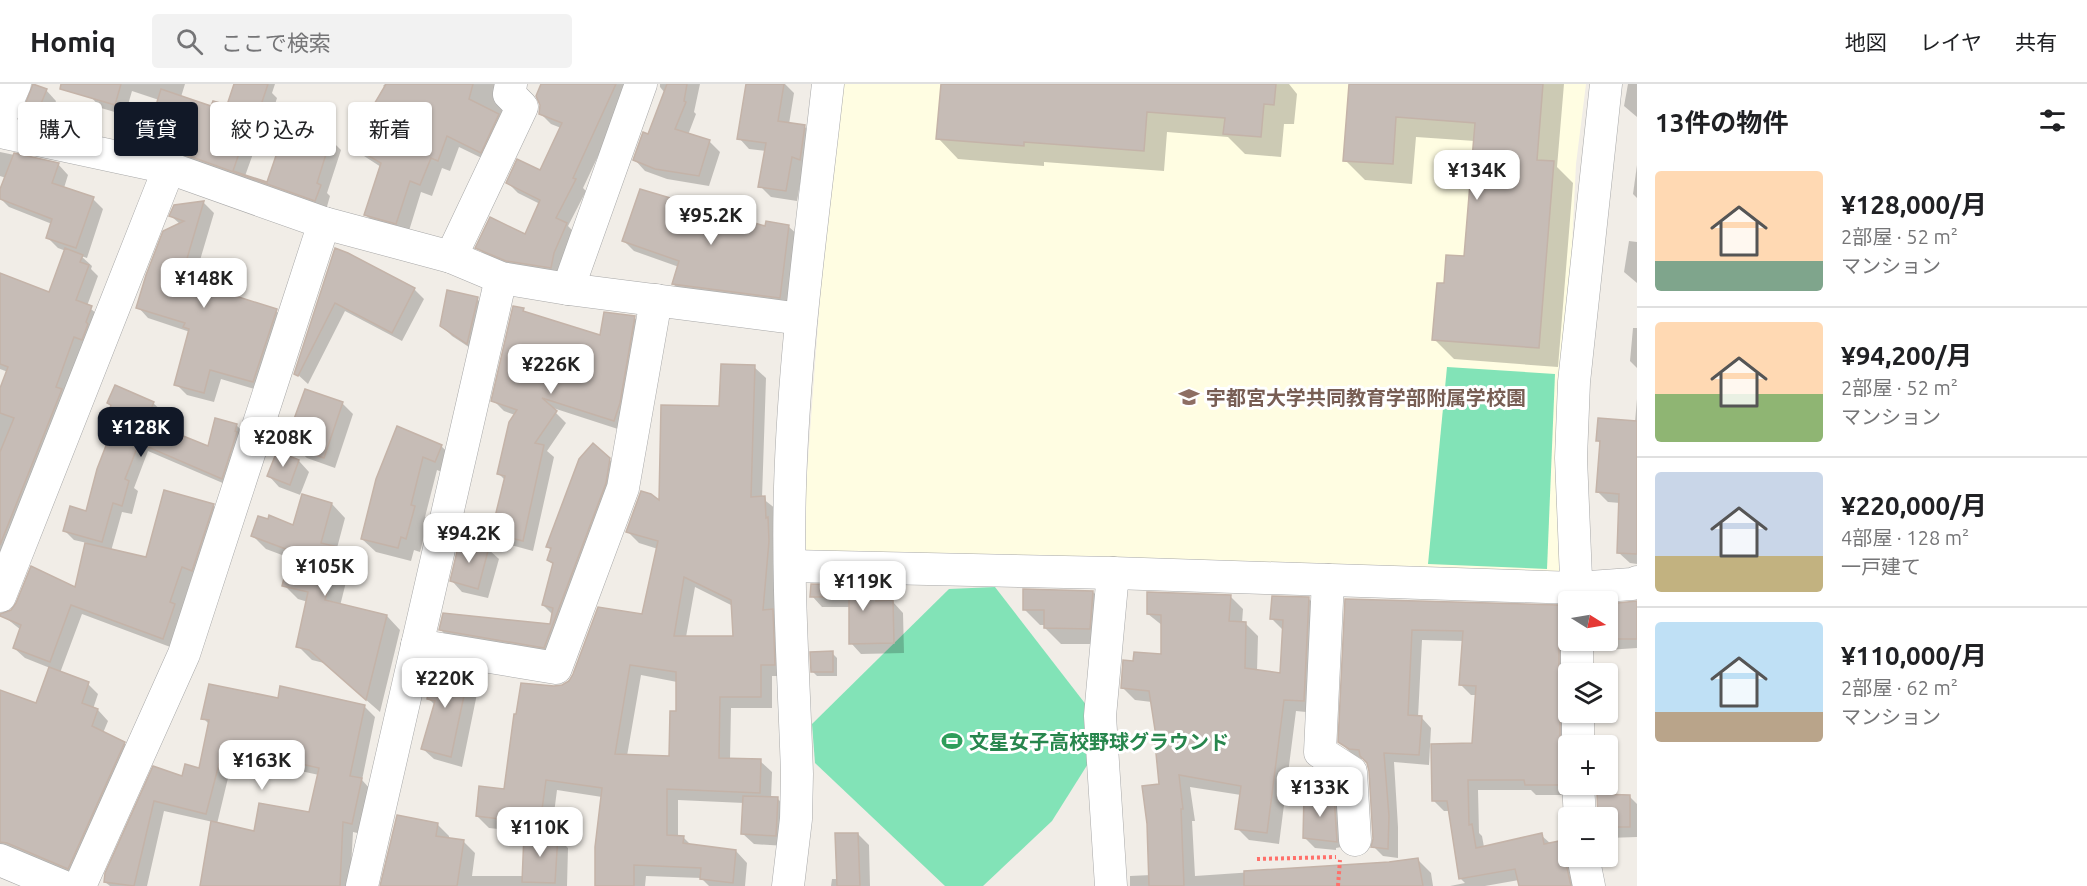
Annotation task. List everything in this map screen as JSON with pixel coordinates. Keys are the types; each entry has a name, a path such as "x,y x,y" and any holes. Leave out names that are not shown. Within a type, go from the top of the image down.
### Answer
{"street":[{"path":"0,119 15,84"},
{"path":"451,257 522,107 508,94 512,84"},
{"path":"568,289 641,84"},
{"path":"788,886 796,819 797,774 790,488 801,319 828,84"},
{"path":"1576,591 1571,458 1574,382 1606,84"},
{"path":"0,132 169,168 324,223 451,257 501,278 568,289 801,319"},
{"path":"0,596 169,168"},
{"path":"80,886 184,654 324,223"},
{"path":"362,886 501,278"},
{"path":"417,645 556,668 623,488 656,300"},
{"path":"791,566 1328,580 1558,594"},
{"path":"1111,886 1100,716 1113,573"},
{"path":"1328,580 1320,752 1351,772 1347,848"},
{"path":"1596,591 1637,582"},
{"path":"0,860 62,886"},
{"path":"1586,867 1589,886"}],"path":[{"path":"1257,859 1347,848"}],"shaded area":[{"name":"宇都宮大学共同教育学部附属学校園","path":"844,84 1586,84 1576,164 1559,510 1562,576 801,554 821,284"}],"green space":[{"path":"1447,367 1555,374 1547,569 1428,564"},
{"name":"文星女子高校野球グラウンド","path":"995,587 1087,706 1091,759 1052,821 983,886 945,886 815,763 812,724 949,589"}],"building":[{"path":"33,84 47,89 42,102 26,102"},
{"path":"61,84 121,84 114,105 60,89"},
{"path":"234,84 268,84 262,102 228,102"},
{"path":"386,84 473,84 469,99 499,114 481,153 447,136 438,161 431,158 420,185 410,181 396,224 364,215 381,163 369,156 432,156 432,102 375,102"},
{"path":"541,84 616,84 573,178 576,179 556,218 567,223 554,253 551,268 506,261 475,248 490,217 525,234 540,200 506,183 517,159 540,170 562,123 539,114 540,105 536,96"},
{"path":"667,84 687,84 684,101 686,102 675,129 710,140 699,176 655,169 633,160 643,132 648,134"},
{"path":"746,84 784,84 778,121 805,125 800,160 792,157 786,191 758,187 766,143 737,139"},
{"path":"941,84 1276,84 1274,105 1264,104 1261,137 1223,134 1225,118 1147,112 1144,151 1024,142 1024,146 936,139"},
{"path":"1349,84 1543,84 1537,160 1554,161 1539,348 1432,340 1437,283 1444,283 1446,255 1464,256 1475,123 1396,117 1393,164 1343,161"},
{"path":"161,89 210,106 210,156 238,156 233,171 267,182 276,156 325,156 317,183 321,185 315,201 189,156 198,156 198,102 157,102"},
{"path":"14,153 18,156 59,163 52,183 94,197 76,248 46,238 52,219 0,199 0,189"},
{"path":"640,189 765,226 766,221 789,225 780,298 672,284 679,261 622,241"},
{"path":"204,201 186,262 231,276 226,293 277,309 253,382 210,370 204,393 174,385 189,329 183,327 185,323 136,308 163,231 184,221 169,216 174,205"},
{"path":"65,248 83,255 80,262 89,265 76,300 92,306 82,340 74,337 56,387 62,389 0,545 0,452 14,418 0,413 0,388 8,367 0,364 0,273 49,292"},
{"path":"335,248 415,288 392,333 335,303 298,376 294,374"},
{"path":"447,290 478,297 467,344 440,326"},
{"path":"513,306 600,335 604,312 635,316 620,403 614,421 542,398 557,411 535,443 544,445 523,541 491,533 505,476 497,474 509,422 517,410 491,401"},
{"path":"721,364 755,365 751,497 765,496 766,518 768,517 769,541 763,610 773,609 775,665 761,665 761,697 720,697 719,758 761,759 760,793 667,789 667,835 684,836 683,843 736,850 733,883 700,879 701,868 634,865 634,886 595,886 595,847 602,788 546,780 540,824 476,816 479,786 504,789 514,714 516,714 521,683 554,686 569,681 598,607 642,614 658,541 626,532 641,491 659,500 661,405 719,406","holes":["684,577 731,600 733,636 674,636","630,665 676,672 676,711 670,711 669,756 615,754"]},
{"path":"115,385 154,402 146,421 208,446 215,418 237,424 235,431 237,432 222,479 139,443 125,479 129,481 122,506 113,503 102,542 63,531 70,506 86,511 97,469 112,430 103,426 111,405 107,403"},
{"path":"305,389 343,402 324,458 294,448 303,422 294,419"},
{"path":"1598,418 1637,421 1637,554 1617,553 1619,494 1596,492 1600,441 1596,441"},
{"path":"397,426 442,445 435,462 423,457 411,505 415,506 406,539 401,537 398,548 361,539 376,479"},
{"path":"593,443 610,458 606,483 544,648 439,630 443,613 550,624 553,608 542,605 553,563 547,560 551,548 546,547 579,459"},
{"path":"277,451 299,460 290,485 267,476"},
{"path":"164,490 214,504 192,571 182,567 170,602 175,604 163,639 71,605 50,662 13,648 21,625 0,614 11,610 16,603 31,566 75,587 85,543 146,557"},
{"path":"302,494 332,503 321,543 338,547 325,600 387,615 366,700 309,650 296,647 308,592 282,586 291,551 251,536 258,516 268,519 269,515 293,525"},
{"path":"460,539 489,547 478,589 450,581"},
{"path":"811,584 877,586 876,601 893,600 894,643 849,644 849,597 810,597"},
{"path":"1023,589 1093,591 1090,629 1044,628 1044,610 1023,610"},
{"path":"1147,592 1231,595 1229,621 1246,622 1245,668 1280,673 1283,620 1270,619 1272,596 1309,597 1304,701 1284,700 1267,833 1235,829 1241,786 1179,775 1183,809 1181,809 1184,886 1149,886 1147,824 1142,786 1159,784 1155,743 1157,743 1149,691 1121,688 1123,660 1133,661 1134,652 1161,654 1161,615 1147,614"},
{"path":"1345,599 1558,605 1558,723 1560,723 1560,735 1558,735 1558,785 1525,785 1524,780 1468,780 1469,825 1472,824 1476,848 1542,833 1544,844 1558,841 1558,867 1567,867 1571,886 1519,886 1515,869 1459,879 1447,801 1432,801 1431,744 1472,743 1476,686 1459,685 1463,631 1412,630 1408,715 1422,716 1419,755 1384,753 1389,816 1388,849 1371,847 1373,839 1367,763 1360,756 1359,750 1349,749 1338,742"},
{"path":"1637,601 1637,639 1618,639 1618,603"},
{"path":"833,651 833,672 811,672 810,652"},
{"path":"434,666 469,672 451,757 421,749 435,701 427,699"},
{"path":"49,667 89,682 82,703 98,709 92,726 125,742 68,869 0,842 0,690 36,703"},
{"path":"209,684 278,698 280,686 365,705 350,776 362,778 352,824 343,822 340,886 200,886 211,821 254,831 259,803 309,812 319,768 235,749 231,767 219,764 206,814 154,801 134,886 104,882 105,873 153,766 182,776 185,764 199,768 209,720 201,719"},
{"path":"1304,794 1334,795 1337,842 1303,838"},
{"path":"1597,795 1630,795 1630,827 1618,827 1618,807 1598,807"},
{"path":"743,796 778,797 776,836 741,834"},
{"path":"397,815 438,823 436,836 464,840 457,886 380,886"},
{"path":"835,833 858,833 860,886 837,886"},
{"path":"524,834 558,835 555,883 522,882"},
{"path":"1418,858 1423,886 1244,886 1244,871 1389,862"}],"place":[{"name":"宇都宮大学共同教育学部附属学校園","path":"1189,397"},
{"name":"文星女子高校野球グラウンド","path":"952,741"}]}
